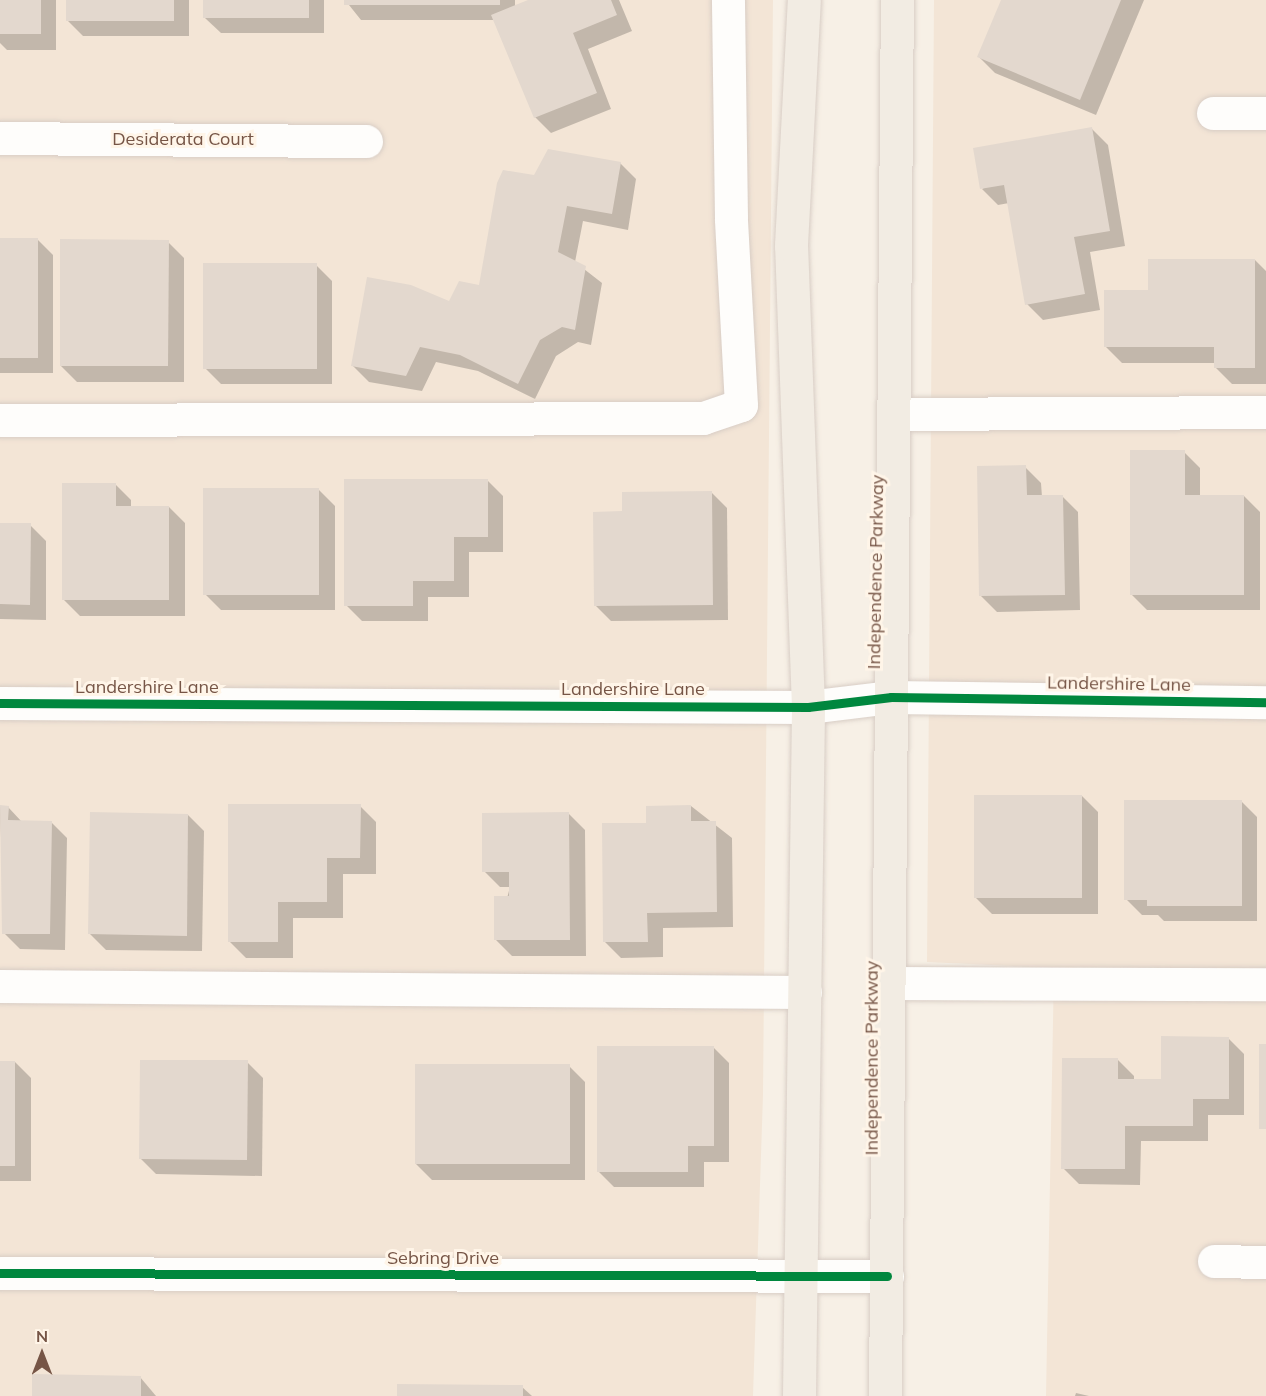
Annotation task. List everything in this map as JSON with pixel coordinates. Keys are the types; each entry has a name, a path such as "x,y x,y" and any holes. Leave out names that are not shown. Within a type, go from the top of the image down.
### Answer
{"main road":[{"path":"799,1396 808,707 791,245 804,0"},
{"name":"Independence Parkway","path":"885,1396 897,0"}],"street":[{"path":"0,420 703,418 741,405 730,218 728,0"},
{"path":"1213,113 1266,113"},
{"name":"Desiderata Court","path":"0,138 366,141"},
{"path":"894,414 1266,412"},
{"name":"Landershire Lane","path":"0,703 808,707 891,697 1266,702"},
{"path":"889,983 1266,984"},
{"path":"0,986 805,993"},
{"path":"1214,1261 1266,1262"},
{"name":"Sebring Drive","path":"0,1273 887,1276"}],"shaded area":[{"path":"0,0 773,0 763,1095 753,1396 0,1396"},
{"path":"934,0 1266,0 1266,1396 1046,1396 1054,968 927,962"}],"building":[{"path":"0,0 41,0 41,34 0,34"},
{"path":"66,0 174,0 174,21 66,21"},
{"path":"203,0 309,0 309,18 203,18"},
{"path":"344,0 500,0 500,5 344,5"},
{"path":"528,0 611,0 617,15 573,33 597,93 534,118 491,15"},
{"path":"1001,0 1121,0 1080,100 977,57"},
{"path":"1092,127 1110,231 1074,237 1085,294 1025,305 1004,185 980,189 973,148"},
{"path":"548,149 621,162 612,214 567,206 558,252 586,266 575,330 562,327 540,340 518,384 460,355 420,347 406,376 351,366 367,277 411,285 449,301 459,281 479,285 497,183 503,170 534,175"},
{"path":"0,238 38,238 38,358 0,358"},
{"path":"60,239 169,240 168,366 60,366"},
{"path":"1148,259 1255,259 1255,368 1214,368 1214,347 1104,347 1104,290 1148,290"},
{"path":"203,263 317,263 317,369 203,369"},
{"path":"1130,450 1185,450 1185,495 1244,495 1244,595 1130,595"},
{"path":"1026,465 1027,495 1063,495 1065,595 979,596 977,466"},
{"path":"344,479 488,479 488,537 454,537 454,581 413,581 413,606 344,606"},
{"path":"62,483 116,483 116,506 169,506 169,600 62,600"},
{"path":"203,488 319,488 319,595 203,595"},
{"path":"712,491 713,605 594,606 593,512 622,511 622,492"},
{"path":"0,523 31,523 30,605 0,604"},
{"path":"974,795 1082,795 1082,898 974,898"},
{"path":"1124,800 1242,800 1242,906 1147,906 1147,900 1124,900"},
{"path":"228,804 361,804 360,858 327,858 327,902 278,902 278,942 228,942"},
{"path":"0,805 9,806 8,820 52,821 50,934 2,934"},
{"path":"691,805 691,821 716,821 717,912 647,913 648,942 603,942 602,823 646,823 646,806"},
{"path":"90,812 188,814 187,936 88,934"},
{"path":"569,812 570,940 494,940 494,896 509,896 509,872 482,872 482,813"},
{"path":"1161,1036 1229,1037 1229,1099 1193,1099 1193,1126 1125,1126 1125,1169 1061,1169 1062,1058 1118,1058 1118,1079 1161,1079"},
{"path":"1259,1044 1266,1044 1266,1129 1259,1129"},
{"path":"597,1046 714,1046 714,1146 688,1146 688,1172 597,1172"},
{"path":"140,1060 248,1060 247,1160 139,1159"},
{"path":"0,1061 15,1061 15,1166 0,1166"},
{"path":"415,1064 570,1064 570,1164 415,1164"},
{"path":"32,1374 141,1376 141,1396 32,1396"},
{"path":"397,1384 523,1385 523,1396 397,1396"}],"cycle path":[{"path":"0,703 808,707 891,697 1266,702"},
{"path":"0,1273 887,1276"}]}
